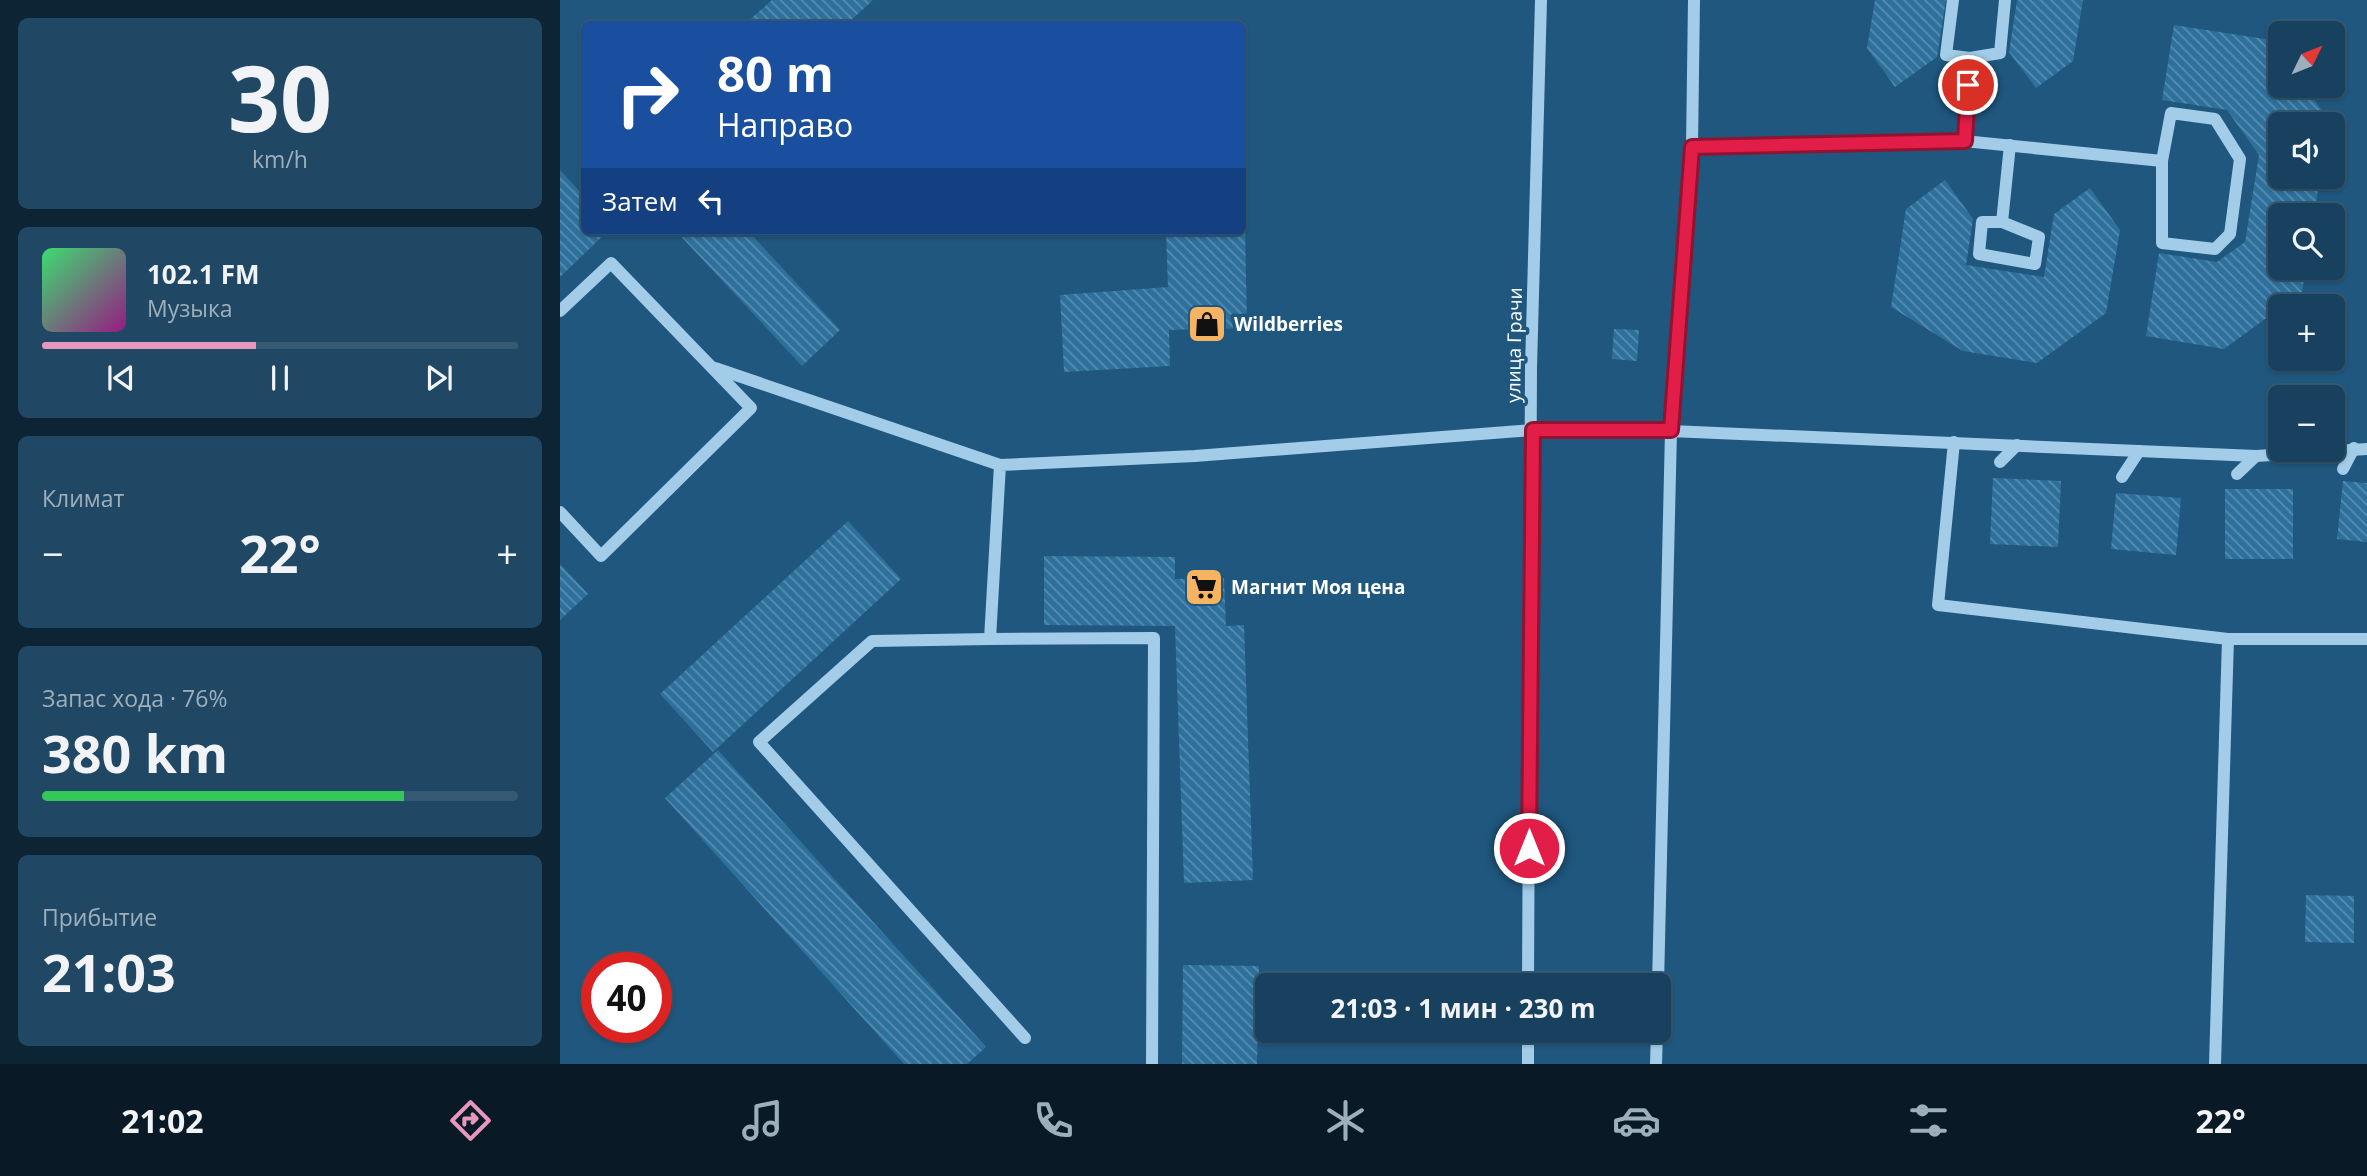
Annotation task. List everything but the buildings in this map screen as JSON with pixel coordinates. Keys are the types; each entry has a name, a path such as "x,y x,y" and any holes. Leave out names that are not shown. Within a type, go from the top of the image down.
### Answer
{"street":[{"name":"улица Грачи","path":"1528,973 1533,430 1531,368 1541,0"},
{"path":"1658,973 1671,430 1692,147 1694,0"},
{"path":"1953,0 1946,55 1970,58 2000,53 2005,0"},
{"path":"1965,141 1970,58"},
{"path":"2171,113 2215,119 2240,159 2230,234 2215,249 2162,243 2162,160 2171,113"},
{"path":"1692,147 1965,141 2162,160"},
{"path":"2002,222 2010,145"},
{"path":"1982,222 2002,222 2039,237 2035,264 1979,254 1982,222"},
{"path":"560,311 611,263 751,408 601,556 560,512"},
{"path":"712,367 1000,465 1195,456 1533,430 1671,430 2256,456 2360,449"},
{"path":"1954,442 1938,605 2228,639 2367,639"},
{"path":"2000,463 2017,445"},
{"path":"2343,469 2360,449"},
{"path":"2122,477 2139,451"},
{"path":"2237,474 2256,456"},
{"path":"990,639 1000,465"},
{"path":"1025,1038 759,742 872,641 1154,638 1152,1064"},
{"path":"2216,1064 2228,639"},
{"path":"1528,1043 1528,1064"},
{"path":"1656,1064 1657,1043"}],"place":[{"name":"Wildberries","path":"1207,324"},
{"name":"Магнит Моя цена","path":"1204,587"}],"route":[{"path":"1529,848 1533,430 1671,430 1692,147 1965,141 1968,85"}]}
